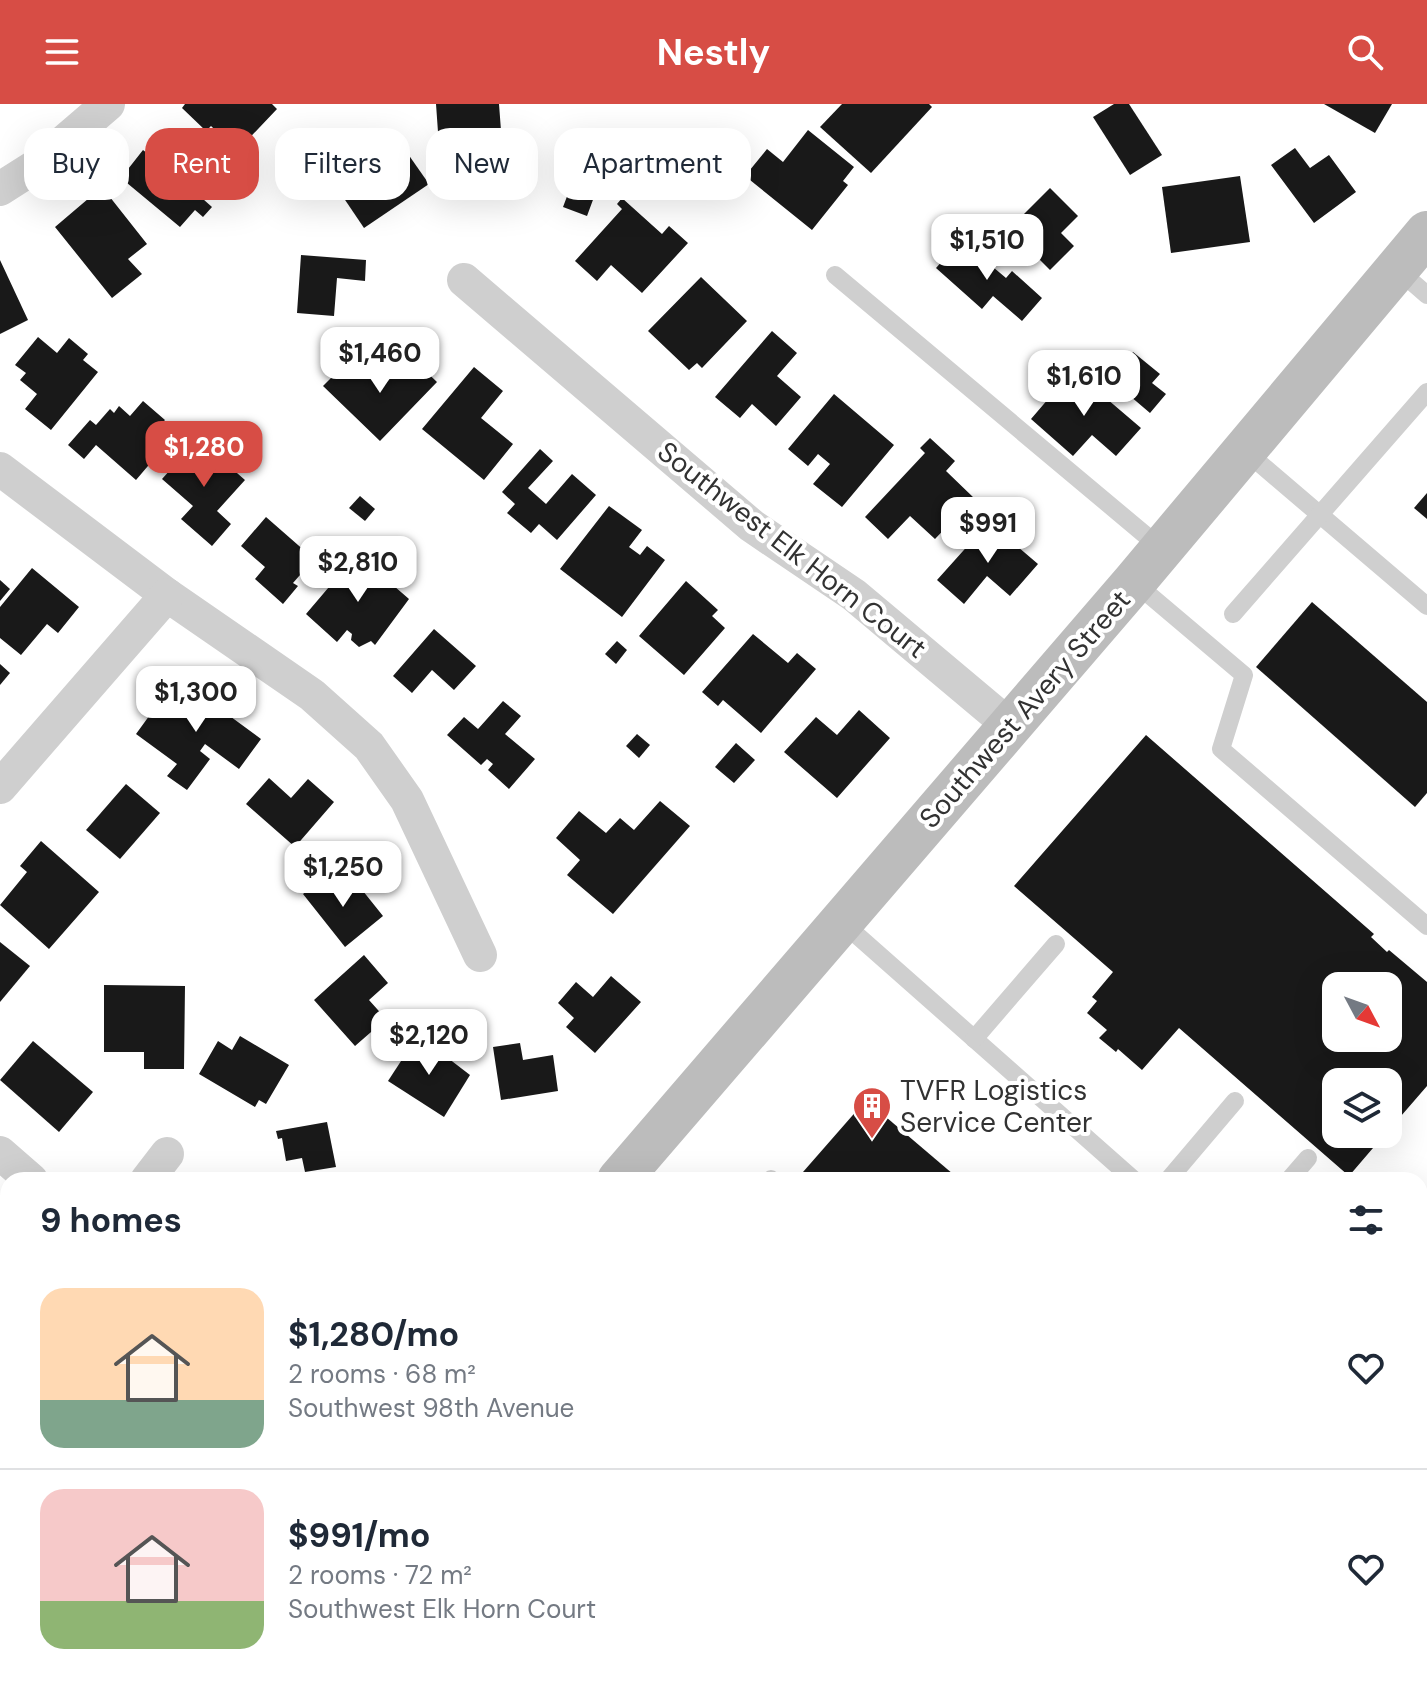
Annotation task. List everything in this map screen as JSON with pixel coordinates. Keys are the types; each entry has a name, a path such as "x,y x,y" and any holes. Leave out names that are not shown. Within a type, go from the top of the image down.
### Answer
{"main road":[{"name":"Southwest Avery Street","path":"626,1172 1244,450 1412,282 1427,233"}],"street":[{"path":"0,189 36,166 108,104"},
{"name":"Southwest Elk Horn Court","path":"464,280 752,526 854,595 1010,726"},
{"path":"0,469 167,595 312,695 369,746 407,800 480,955"},
{"path":"0,787 167,595"},
{"path":"0,1153 22,1172"}],"lane":[{"path":"835,275 1162,549"},
{"path":"1233,614 1427,392"},
{"path":"1244,450 1427,606"},
{"path":"1134,582 1244,675 1221,749 1427,926"},
{"path":"842,922 1125,1172"},
{"path":"974,1039 1056,944"},
{"path":"1175,1172 1235,1101"},
{"path":"1296,1172 1308,1158"}],"building":[{"path":"185,104 272,104 277,109 259,128 203,128 182,108"},
{"path":"436,104 499,104 501,128 438,128"},
{"path":"842,104 929,104 932,107 871,173 820,127"},
{"path":"1114,104 1129,104 1162,155 1130,175 1093,117"},
{"path":"1324,104 1392,104 1375,133"},
{"path":"808,130 854,167 843,181 848,185 812,230 751,181 751,169 767,149 783,162"},
{"path":"1295,148 1310,168 1329,155 1356,192 1314,223 1271,165"},
{"path":"143,150 145,152 145,198 129,185 129,168"},
{"path":"410,157 426,180 426,186 410,197"},
{"path":"1240,176 1250,242 1171,253 1162,187"},
{"path":"1050,188 1078,216 1061,233 1074,246 1050,270 1009,229"},
{"path":"87,200 112,200 147,244 128,259 142,274 112,298 55,227"},
{"path":"147,200 204,200 212,207 203,217 195,210 180,227"},
{"path":"345,200 405,200 364,228"},
{"path":"566,200 593,200 587,216 563,207"},
{"path":"624,200 662,234 669,226 688,243 642,293 611,265 597,281 575,261 622,209 617,204"},
{"path":"961,240 1006,278 1012,271 1042,298 1022,321 993,296 982,309 936,268"},
{"path":"301,255 366,260 365,281 337,278 334,316 297,313"},
{"path":"0,260 28,320 0,334"},
{"path":"701,277 747,321 702,368 697,363 689,370 648,331"},
{"path":"772,331 797,353 777,376 801,397 776,426 752,404 740,418 715,397"},
{"path":"38,337 57,353 69,338 88,354 83,360 98,372 51,430 25,409 37,394 20,380 26,373 15,365"},
{"path":"1133,352 1160,374 1152,383 1166,394 1150,413 1110,379"},
{"path":"411,357 437,382 380,441 323,386 350,359 381,388"},
{"path":"474,367 503,391 481,418 513,444 484,480 422,429"},
{"path":"1073,370 1141,428 1116,456 1092,435 1073,456 1031,419"},
{"path":"834,394 894,445 842,507 813,484 830,464 818,454 808,466 788,449"},
{"path":"143,401 165,420 146,441 159,453 136,480 96,445 84,459 68,445 90,420 96,425 110,409 114,413 119,406 130,416"},
{"path":"930,438 955,461 946,471 974,498 935,539 910,516 888,539 865,517 925,453 920,448"},
{"path":"198,439 245,480 217,511 231,524 212,546 181,519 193,506 162,479"},
{"path":"540,449 553,461 528,488 546,504 572,474 596,495 557,540 539,524 531,533 507,513 515,504 502,492"},
{"path":"1427,493 1427,519 1414,508"},
{"path":"360,496 375,509 365,521 349,508"},
{"path":"609,506 642,530 629,547 640,555 647,546 665,560 622,617 560,569"},
{"path":"266,517 314,559 293,583 298,586 283,604 255,579 265,567 241,546"},
{"path":"989,522 1038,564 1010,596 987,576 964,604 937,580"},
{"path":"357,554 409,599 375,645 371,641 359,647 351,640 352,634 347,630 337,642 306,614"},
{"path":"32,568 79,607 58,633 47,624 21,655 0,638 0,607"},
{"path":"0,580 10,589 0,601"},
{"path":"686,581 718,610 712,616 725,628 684,675 639,636"},
{"path":"1312,602 1427,702 1427,793 1415,807 1256,667"},
{"path":"434,629 476,666 454,690 432,670 412,693 393,676"},
{"path":"753,634 788,663 797,653 816,669 761,733 723,700 718,706 702,692"},
{"path":"617,641 627,650 616,664 605,654"},
{"path":"0,664 10,673 0,685"},
{"path":"182,681 261,739 239,769 205,744 200,751 210,759 187,790 167,776 177,764 136,734 152,712 156,715"},
{"path":"503,701 521,716 505,734 535,759 509,789 488,770 493,764 487,759 481,765 447,735 464,717 478,729"},
{"path":"859,710 890,738 837,798 784,752 816,717 837,735"},
{"path":"637,734 650,745 639,758 626,746"},
{"path":"1146,735 1374,934 1371,937 1387,952 1389,950 1427,982 1427,1086 1402,1115 1402,1068 1322,1068 1322,1148 1373,1148 1352,1172 1344,1172 1179,1028 1142,1070 1118,1049 1116,1052 1099,1038 1107,1030 1087,1013 1097,1001 1092,997 1113,972 1014,886"},
{"path":"736,743 755,760 734,783 715,767"},
{"path":"269,778 291,798 308,779 334,802 295,847 246,804"},
{"path":"126,784 160,813 120,859 86,830"},
{"path":"660,801 690,826 613,914 567,875 580,860 556,838 579,811 606,833 620,818 634,830"},
{"path":"41,841 99,892 49,949 0,905 27,872 20,866"},
{"path":"325,876 339,893 355,881 383,916 345,947 303,894"},
{"path":"0,942 30,966 0,1002"},
{"path":"364,955 388,983 369,1000 386,1019 355,1046 314,1000"},
{"path":"611,976 641,1002 595,1053 566,1027 574,1018 558,1003 576,982 593,997"},
{"path":"104,985 185,986 184,1069 144,1069 144,1052 104,1052"},
{"path":"418,1035 470,1075 444,1117 388,1081"},
{"path":"240,1036 289,1065 266,1104 259,1100 255,1107 199,1074 218,1041 232,1050"},
{"path":"33,1041 93,1092 59,1132 0,1080"},
{"path":"520,1043 523,1060 553,1055 558,1091 501,1100 493,1047"},
{"name":"TVFR Logistics Service Center","path":"866,1100 951,1172 803,1172"},
{"path":"327,1122 336,1167 305,1172 302,1158 286,1161 282,1138 278,1139 276,1131"}],"place":[{"name":"TVFR Logistics Service Center","path":"872,1140"}]}
